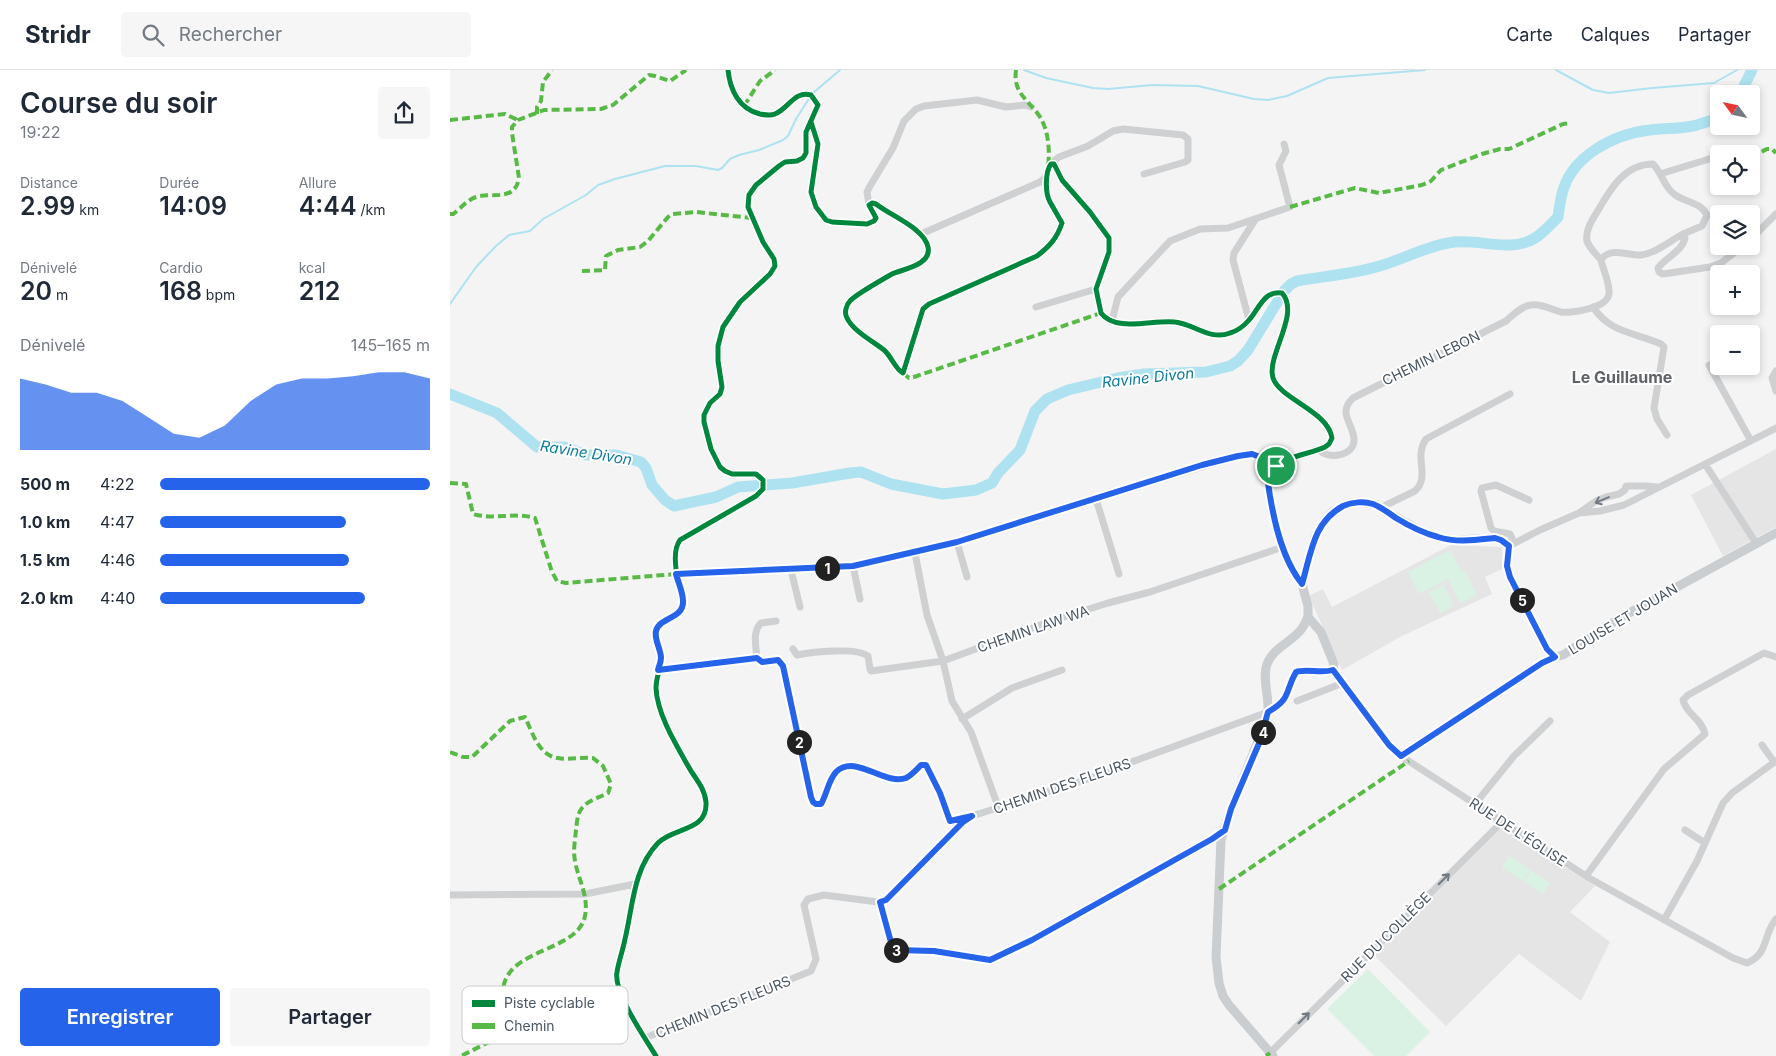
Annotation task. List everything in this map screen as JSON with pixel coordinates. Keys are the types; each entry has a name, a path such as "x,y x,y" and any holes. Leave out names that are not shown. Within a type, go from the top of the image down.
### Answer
{"main road":[{"path":"1271,1054 1229,1005 1219,983 1216,957 1222,840 1231,809 1260,741 1268,712 1265,680 1267,665 1272,655 1282,644 1297,634 1304,626 1308,617 1308,606 1302,584 1314,537 1332,512 1350,503 1360,502 1373,504 1421,531 1440,538 1458,540 1495,538 1509,546"},
{"name":"LOUISE ET JOUAN","path":"1509,546 1507,566 1510,577 1547,649 1555,657 1563,655 1620,618 1776,533"},
{"path":"1268,712 1281,704 1286,697 1296,672 1302,670 1324,672 1333,670 1334,664 1321,632 1308,617"}],"street":[{"path":"618,986 616,976 625,940 635,884 643,866 659,842 700,822 706,803 703,790 667,725 657,693 656,680 661,658 656,636 657,629 662,623 676,615 682,607 683,601 676,574 676,550 680,540 756,496 764,489 763,480 756,474 732,474 720,467 711,449 704,422 704,415 710,403 720,394 722,387 718,346 720,335 727,319 740,302 770,274 775,266 774,259 763,242 748,207 750,195 756,185 779,166 785,162 797,161 803,158 806,153 806,132 818,105 812,95 801,95 793,99 773,116 754,113 743,106 735,96 729,81 728,70"},
{"path":"811,122 818,144 811,192 816,207 826,220 867,224 876,218 869,205 867,192 893,148 904,121 916,109 924,106 976,100 1006,107 1025,105 1030,107"},
{"path":"922,234 1040,182 1045,178 1051,164 1054,164 1055,160 1088,146 1113,131 1124,129 1183,136 1188,139 1188,160 1144,174"},
{"path":"1112,321 1118,297 1170,241 1200,229 1228,228 1290,207 1278,165 1286,151 1284,144"},
{"path":"1660,174 1710,159"},
{"path":"1054,164 1062,180 1090,212 1108,238 1109,252 1096,290 1101,313 1112,321 1123,324 1176,322 1207,334 1221,336 1237,330 1249,320 1266,297 1274,292 1282,293 1287,301 1285,331 1272,370 1274,378 1278,386 1319,417 1327,426 1332,438 1329,444 1320,450 1298,456 1276,466 1271,471 1268,479 1272,507 1283,547 1294,574 1302,584"},
{"path":"1601,260 1604,255 1612,252 1641,255 1652,252 1683,234 1702,226 1707,215 1704,208 1674,195 1653,164 1646,164 1629,172 1613,184 1587,232 1587,242 1601,260 1609,291 1608,299 1601,305 1593,307 1608,324 1622,332 1661,344 1664,348 1654,408 1657,418 1668,435"},
{"path":"869,205 872,203 876,204 922,234 928,247 924,260 908,270 887,277 850,301 845,311 846,318 851,324 884,350 903,374 923,309 929,304 1037,256 1050,246 1058,234 1062,223 1050,202 1047,173"},
{"path":"1760,230 1776,214"},
{"path":"1249,320 1233,260 1234,253 1255,220"},
{"path":"1683,234 1685,238 1680,249 1663,260 1658,268 1659,272 1663,274 1710,267 1721,263 1731,255"},
{"path":"1036,307 1096,290"},
{"name":"CHEMIN LEBON","path":"1320,450 1327,455 1338,456 1351,448 1354,439 1346,412 1347,405 1352,398 1506,321 1524,306 1532,304 1560,312 1593,307"},
{"path":"1709,365 1750,441"},
{"path":"1776,371 1772,378 1776,391"},
{"path":"1380,508 1415,491 1419,487 1422,481 1420,451 1426,439 1510,394"},
{"path":"1579,513 1600,511 1624,505 1776,428"},
{"path":"676,574 853,566 957,542 1238,456 1252,454 1260,456 1276,466"},
{"path":"1705,464 1756,543"},
{"path":"1509,546 1512,538 1510,534 1494,531 1491,528 1480,492 1482,488 1493,484 1529,500"},
{"path":"1509,546 1579,513 1596,501 1619,494 1626,486 1658,487"},
{"path":"1096,499 1119,574"},
{"path":"957,542 967,577"},
{"name":"CHEMIN LAW WA","path":"793,650 797,655 820,652 860,652 868,656 872,671 943,661 1054,620 1150,592 1283,547"},
{"path":"915,553 927,615 943,661 952,701 971,732 999,809"},
{"path":"853,566 860,599"},
{"path":"792,570 800,607"},
{"path":"757,658 755,632 758,626 761,623 776,621"},
{"path":"1586,876 1664,769 1705,734 1704,726 1684,706 1683,700 1688,695 1764,653 1776,657"},
{"path":"1401,756 1542,663 1555,657"},
{"path":"658,670 757,658 762,662 778,660 783,666 813,802 821,804 832,778 841,768 848,766 900,779 907,778 923,764 926,765 933,776 950,821 972,816"},
{"path":"962,718 1012,688 1062,670"},
{"name":"RUE DE L'ÉGLISE","path":"1333,670 1389,745 1401,756 1594,881 1734,958 1747,962 1755,959 1764,947 1775,920"},
{"path":"1297,701 1342,683"},
{"name":"CHEMIN DES FLEURS","path":"645,1038 812,971 816,959 804,905 808,898 824,895 880,902 886,900 963,822 972,816 999,809 1110,772 1126,764 1268,712"},
{"path":"1476,804 1514,756 1550,720"},
{"path":"1664,920 1697,861 1723,803 1732,793 1775,762 1762,746"},
{"name":"RUE DU COLLÈGE","path":"1271,1054 1502,822"},
{"path":"880,902 893,948 934,951 990,960 1032,940 1225,830"},
{"path":"1685,830 1705,843"},
{"path":"450,895 585,894 635,884"},
{"path":"628,1008 656,1056"}],"shaded area":[{"path":"1776,449 1776,527 1723,556 1691,495"},
{"path":"1451,545 1502,547 1502,569 1485,577 1492,594 1400,637 1342,670 1309,596 1323,589 1332,607"},
{"path":"1501,828 1595,886 1570,912 1610,942 1581,1001 1519,954 1446,1026 1374,955"}],"green space":[{"path":"1450,550 1461,571 1464,570 1477,595 1460,603 1448,579 1419,594 1408,572"},
{"path":"1443,585 1454,606 1440,613 1429,592"},
{"path":"1509,856 1530,870 1523,881 1502,867"},
{"path":"1531,871 1550,883 1543,894 1524,882"},
{"path":"1368,969 1430,1032 1406,1056 1374,1056 1327,1009"}],"waterway":[{"path":"813,93 840,70"},
{"path":"1024,70 1046,78 1093,88 1108,89 1152,85 1198,86 1254,99 1268,100 1287,96 1328,78 1425,70"},
{"path":"1556,70 1593,90 1609,93 1714,83 1737,70"},
{"name":"Ravine Divon","path":"1744,85 1752,70"},
{"path":"450,304 476,267 509,235 530,231 543,219 586,195 598,185 615,179 665,166 696,166 718,170 730,159 783,140 788,136 810,97"},
{"name":"Ravine Divon","path":"450,394 497,413 537,447 564,447 586,455 616,455 641,462 646,468 652,485 665,500 674,506 716,497 738,487 792,483 861,472 891,484 943,494 976,490 992,483 998,473 1020,450 1035,411 1047,399 1068,390 1118,378 1144,374 1206,372 1230,366 1238,361 1248,350 1284,291 1297,281 1372,268 1448,243 1470,242 1504,245 1525,243 1538,236 1558,217 1562,194 1567,181 1574,169 1596,149 1622,136 1636,132 1688,127 1710,121"}],"marked path":[{"path":"537,114 537,107 541,101 543,82 552,70"},
{"path":"450,214 453,214 473,198 502,195 517,186 519,178 512,127 518,120 544,110 601,109 613,105 649,75 670,81 686,70"},
{"path":"744,106 760,81 775,70"},
{"path":"1016,70 1018,89 1042,120 1047,133 1049,147 1048,168"},
{"path":"450,120 505,114 518,120"},
{"path":"1290,207 1355,188 1379,193 1422,185 1431,181 1441,170 1482,154 1500,149 1509,149 1563,124 1571,123"},
{"path":"1760,152 1772,149 1776,153"},
{"path":"582,271 605,270 606,256 618,250 640,247 648,241 672,214 696,212 752,218"},
{"path":"903,373 909,378 914,377 1101,313"},
{"path":"450,483 466,484 473,514 535,518 552,572 557,581 566,583 676,574"},
{"path":"450,752 463,757 472,757 510,721 525,717 537,742 546,753 562,759 593,758 603,766 611,784 608,793 590,801 584,806 580,810 577,819 574,857 586,901 585,916 580,927 560,943 522,962 512,970 503,986"},
{"path":"1219,889 1409,761"},
{"path":"461,1056 485,1044"},
{"path":"1266,1056 1270,1053"}],"cycle path":[{"path":"618,986 617,972 635,888 643,864 658,843 664,838 696,824 705,812 706,802 702,789 674,742 657,698 656,688 661,658 656,639 657,628 660,624 676,615 682,608 683,602 675,562 676,550 680,540 756,496 763,489 763,480 756,474 732,474 720,467 711,449 704,422 704,415 710,403 720,394 722,387 718,346 723,327 740,302 770,274 775,266 774,259 763,242 748,207 749,195 756,185 779,166 785,162 797,161 803,158 806,153 806,132 818,105 811,95 805,94 796,97 780,112 773,115 760,114 746,108 737,98 731,85 728,70"},
{"path":"811,122 818,144 811,192 816,207 826,220 867,224 876,218 869,205 872,203 876,204 914,228 925,240 928,247 926,258 921,262 892,274 870,287 853,298 846,309 846,316 850,323 884,350 903,373 923,309 929,304 1037,256 1055,237 1062,223 1047,193 1046,183 1051,164 1054,164 1062,180 1090,212 1109,238 1109,252 1096,289 1101,313 1108,319 1125,324 1175,322 1209,334 1223,335 1235,331 1245,324 1266,297 1271,294 1282,293 1287,302 1288,312 1274,358 1273,378 1277,386 1322,420 1329,429 1332,438 1325,447 1283,461 1272,469 1269,477 1271,504 1279,536 1293,572 1302,584"},
{"path":"628,1009 656,1056"}],"district":[{"name":"Le Guillaume","path":"1622,377"}],"route":[{"path":"1245,454 1260,456 1276,466 1271,471 1268,479 1272,507 1283,547 1294,574 1302,584 1314,537 1332,512 1350,503 1373,504 1421,531 1440,538 1476,540 1495,538 1509,546 1507,566 1510,577 1547,649 1555,657 1542,663 1401,756 1389,745 1333,670 1311,672 1302,670 1296,672 1286,697 1281,704 1268,712 1260,741 1231,809 1225,830 1032,940 987,961 934,951 896,950 892,946 880,902 886,900 963,822 972,816 950,821 933,776 926,765 921,765 907,778 900,779 890,778 853,766 841,768 832,778 821,804 816,804 811,797 783,666 778,660 762,662 757,658 658,670 661,658 656,636 658,626 676,615 682,607 683,601 676,574 853,566 957,542 1202,465 1245,454"}]}
